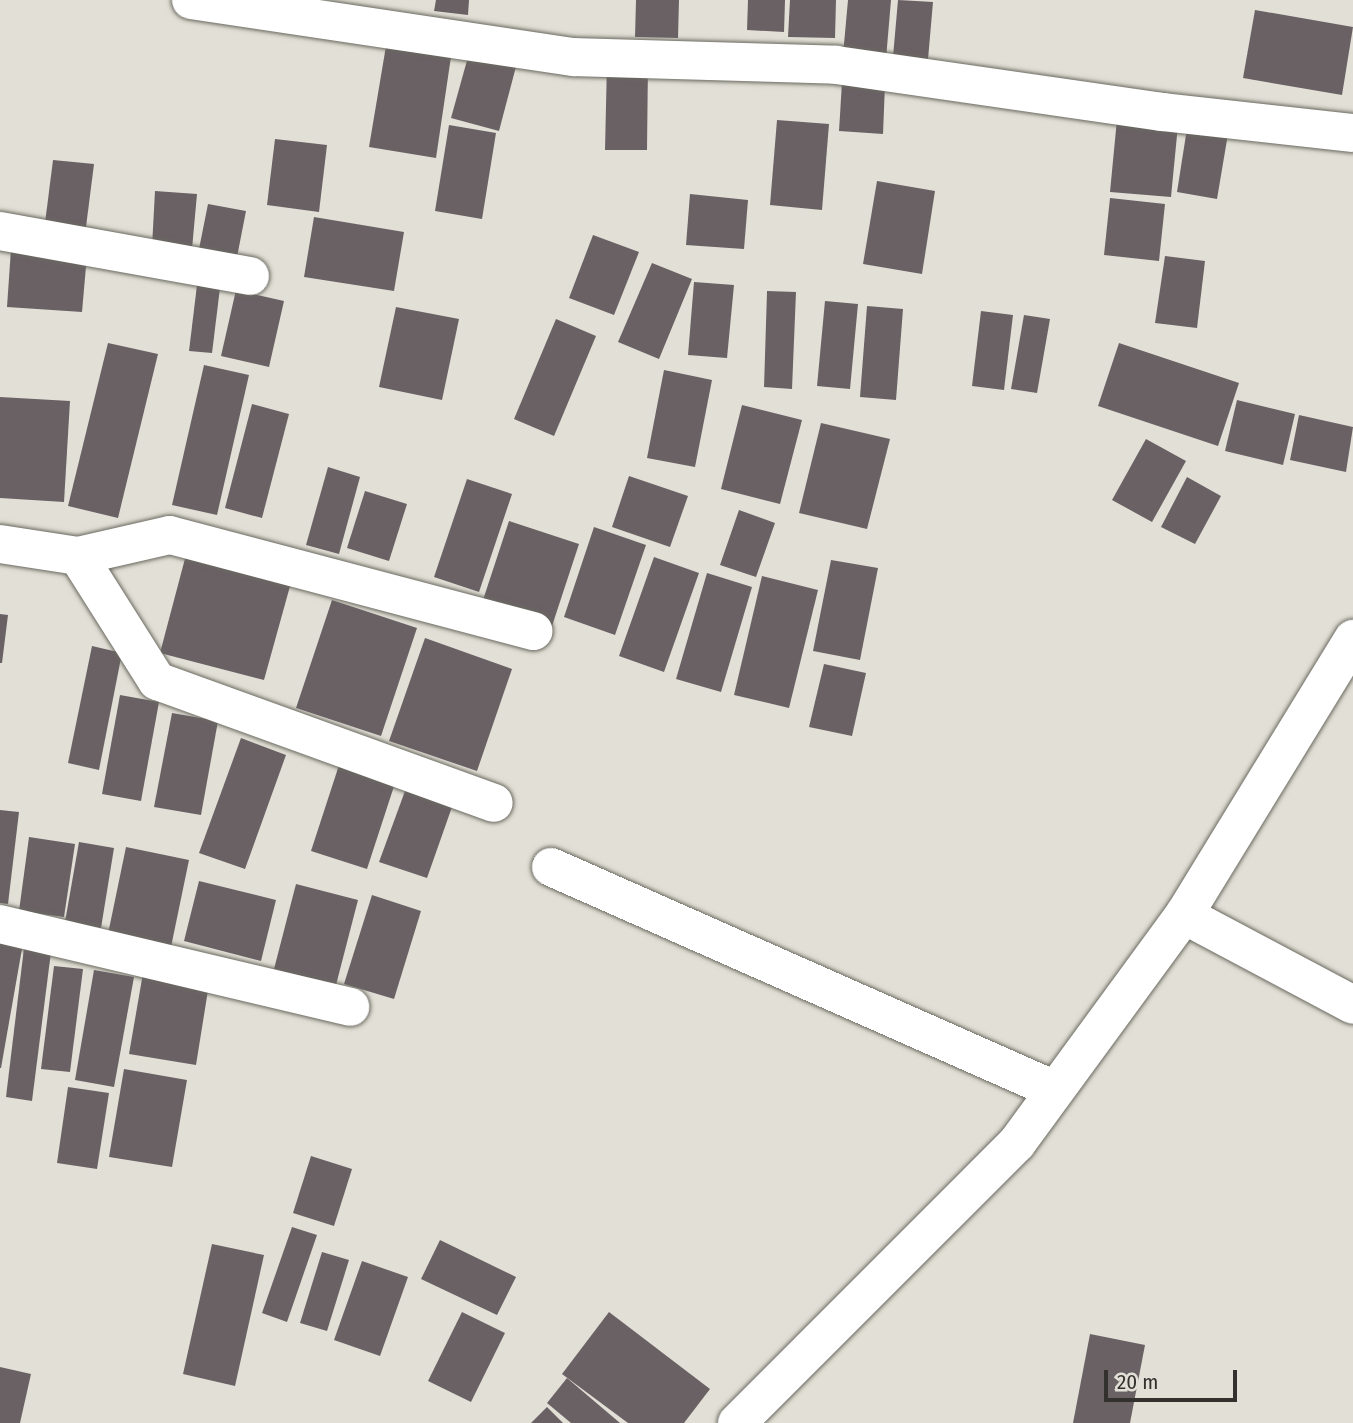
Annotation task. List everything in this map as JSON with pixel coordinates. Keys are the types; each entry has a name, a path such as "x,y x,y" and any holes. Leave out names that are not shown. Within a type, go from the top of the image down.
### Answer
{"street":[{"path":"191,0 574,57 836,65 1162,112 1353,133"},
{"path":"0,231 250,276"},
{"path":"0,544 78,556 170,535 534,631"},
{"path":"78,556 157,681 494,803"},
{"path":"737,1423 1017,1143 1184,915 1353,639"},
{"path":"551,867 1055,1090"},
{"path":"1184,915 1353,1006"},
{"path":"0,924 350,1007"}],"building":[{"path":"436,0 469,0 468,15 434,11"},
{"path":"636,0 679,0 678,38 635,37"},
{"path":"748,0 785,0 784,32 747,30"},
{"path":"790,0 836,0 835,38 788,37"},
{"path":"848,0 891,0 886,59 843,55"},
{"path":"898,0 933,2 927,71 892,68"},
{"path":"1255,10 1353,27 1342,95 1243,78"},
{"path":"387,40 452,50 436,158 369,147"},
{"path":"471,46 518,59 499,131 451,118"},
{"path":"607,62 648,63 647,150 605,150"},
{"path":"842,82 885,84 883,134 839,131"},
{"path":"1117,119 1178,125 1171,197 1110,192"},
{"path":"777,120 829,124 822,210 770,205"},
{"path":"1188,122 1229,128 1217,199 1177,192"},
{"path":"449,125 496,133 482,219 435,211"},
{"path":"275,139 327,145 319,212 267,205"},
{"path":"53,160 94,164 86,227 45,223"},
{"path":"877,181 935,191 922,274 863,264"},
{"path":"155,191 197,194 192,249 152,247"},
{"path":"690,194 748,200 744,249 686,245"},
{"path":"1110,198 1165,204 1159,261 1104,255"},
{"path":"208,204 246,211 237,257 199,249"},
{"path":"314,217 404,232 394,291 304,277"},
{"path":"593,235 639,252 614,315 569,298"},
{"path":"11,249 87,255 82,312 7,307"},
{"path":"1165,256 1205,261 1197,328 1155,323"},
{"path":"652,263 692,279 659,359 618,342"},
{"path":"694,282 734,285 727,358 688,355"},
{"path":"197,285 220,288 212,353 189,351"},
{"path":"236,290 284,301 269,367 221,356"},
{"path":"767,291 796,292 792,389 764,387"},
{"path":"825,301 858,304 850,389 817,386"},
{"path":"867,306 903,309 896,400 860,397"},
{"path":"396,307 459,319 442,400 379,387"},
{"path":"981,311 1013,315 1004,390 972,386"},
{"path":"1024,315 1050,319 1037,393 1011,389"},
{"path":"556,319 596,336 554,436 514,419"},
{"path":"108,343 158,354 118,518 68,506"},
{"path":"1119,343 1239,383 1218,446 1098,406"},
{"path":"204,365 249,375 217,515 172,505"},
{"path":"664,370 712,380 695,467 647,458"},
{"path":"0,397 70,401 64,502 0,498"},
{"path":"1237,400 1295,414 1283,465 1225,451"},
{"path":"252,404 289,414 262,518 225,508"},
{"path":"742,405 802,420 780,504 721,489"},
{"path":"1299,415 1353,427 1346,472 1290,460"},
{"path":"821,423 890,439 867,529 799,513"},
{"path":"1146,439 1186,461 1152,522 1112,500"},
{"path":"328,467 360,477 339,554 306,545"},
{"path":"629,476 688,496 670,547 612,527"},
{"path":"1187,477 1221,496 1195,544 1161,527"},
{"path":"467,479 512,494 479,592 434,577"},
{"path":"365,491 407,504 389,561 347,548"},
{"path":"739,510 775,523 756,577 720,565"},
{"path":"509,521 579,544 552,626 482,603"},
{"path":"594,527 646,545 615,635 564,617"},
{"path":"187,551 292,579 264,680 160,653"},
{"path":"654,557 699,573 664,672 619,656"},
{"path":"831,560 878,568 860,660 813,651"},
{"path":"707,573 752,587 721,692 676,679"},
{"path":"762,576 818,590 789,708 734,695"},
{"path":"332,600 417,628 381,736 296,708"},
{"path":"0,614 8,615 2,663 0,663"},
{"path":"425,638 512,669 477,771 389,741"},
{"path":"92,646 122,653 99,770 68,763"},
{"path":"824,664 866,673 852,736 809,727"},
{"path":"120,695 159,702 141,801 102,794"},
{"path":"172,713 218,721 201,815 154,807"},
{"path":"241,738 286,755 245,869 199,853"},
{"path":"341,759 397,777 367,869 311,851"},
{"path":"405,791 452,807 427,878 379,862"},
{"path":"0,810 19,812 8,904 0,903"},
{"path":"29,837 75,844 64,917 19,911"},
{"path":"79,842 114,848 101,928 65,922"},
{"path":"126,847 189,860 171,947 108,934"},
{"path":"199,881 276,900 261,961 184,941"},
{"path":"296,884 358,900 336,985 274,969"},
{"path":"372,895 421,911 394,999 344,984"},
{"path":"0,939 23,943 1,1068 0,1068"},
{"path":"24,948 51,952 32,1101 6,1097"},
{"path":"54,966 83,969 70,1072 41,1069"},
{"path":"94,970 134,977 114,1087 75,1080"},
{"path":"143,973 209,984 196,1065 129,1054"},
{"path":"124,1069 187,1080 172,1167 109,1157"},
{"path":"68,1087 109,1093 97,1169 57,1163"},
{"path":"311,1156 352,1169 334,1226 293,1213"},
{"path":"292,1227 317,1235 287,1322 262,1313"},
{"path":"440,1240 516,1277 497,1315 421,1279"},
{"path":"212,1244 264,1255 235,1386 183,1374"},
{"path":"322,1252 349,1260 327,1331 300,1323"},
{"path":"362,1261 408,1277 380,1356 334,1340"},
{"path":"462,1312 505,1333 471,1402 428,1381"},
{"path":"609,1312 710,1389 684,1423 628,1423 562,1374"},
{"path":"1090,1334 1145,1345 1130,1423 1073,1423"},
{"path":"0,1367 31,1374 20,1423 0,1423"},
{"path":"567,1378 620,1423 571,1423 547,1403"},
{"path":"547,1407 563,1423 531,1423"}]}
